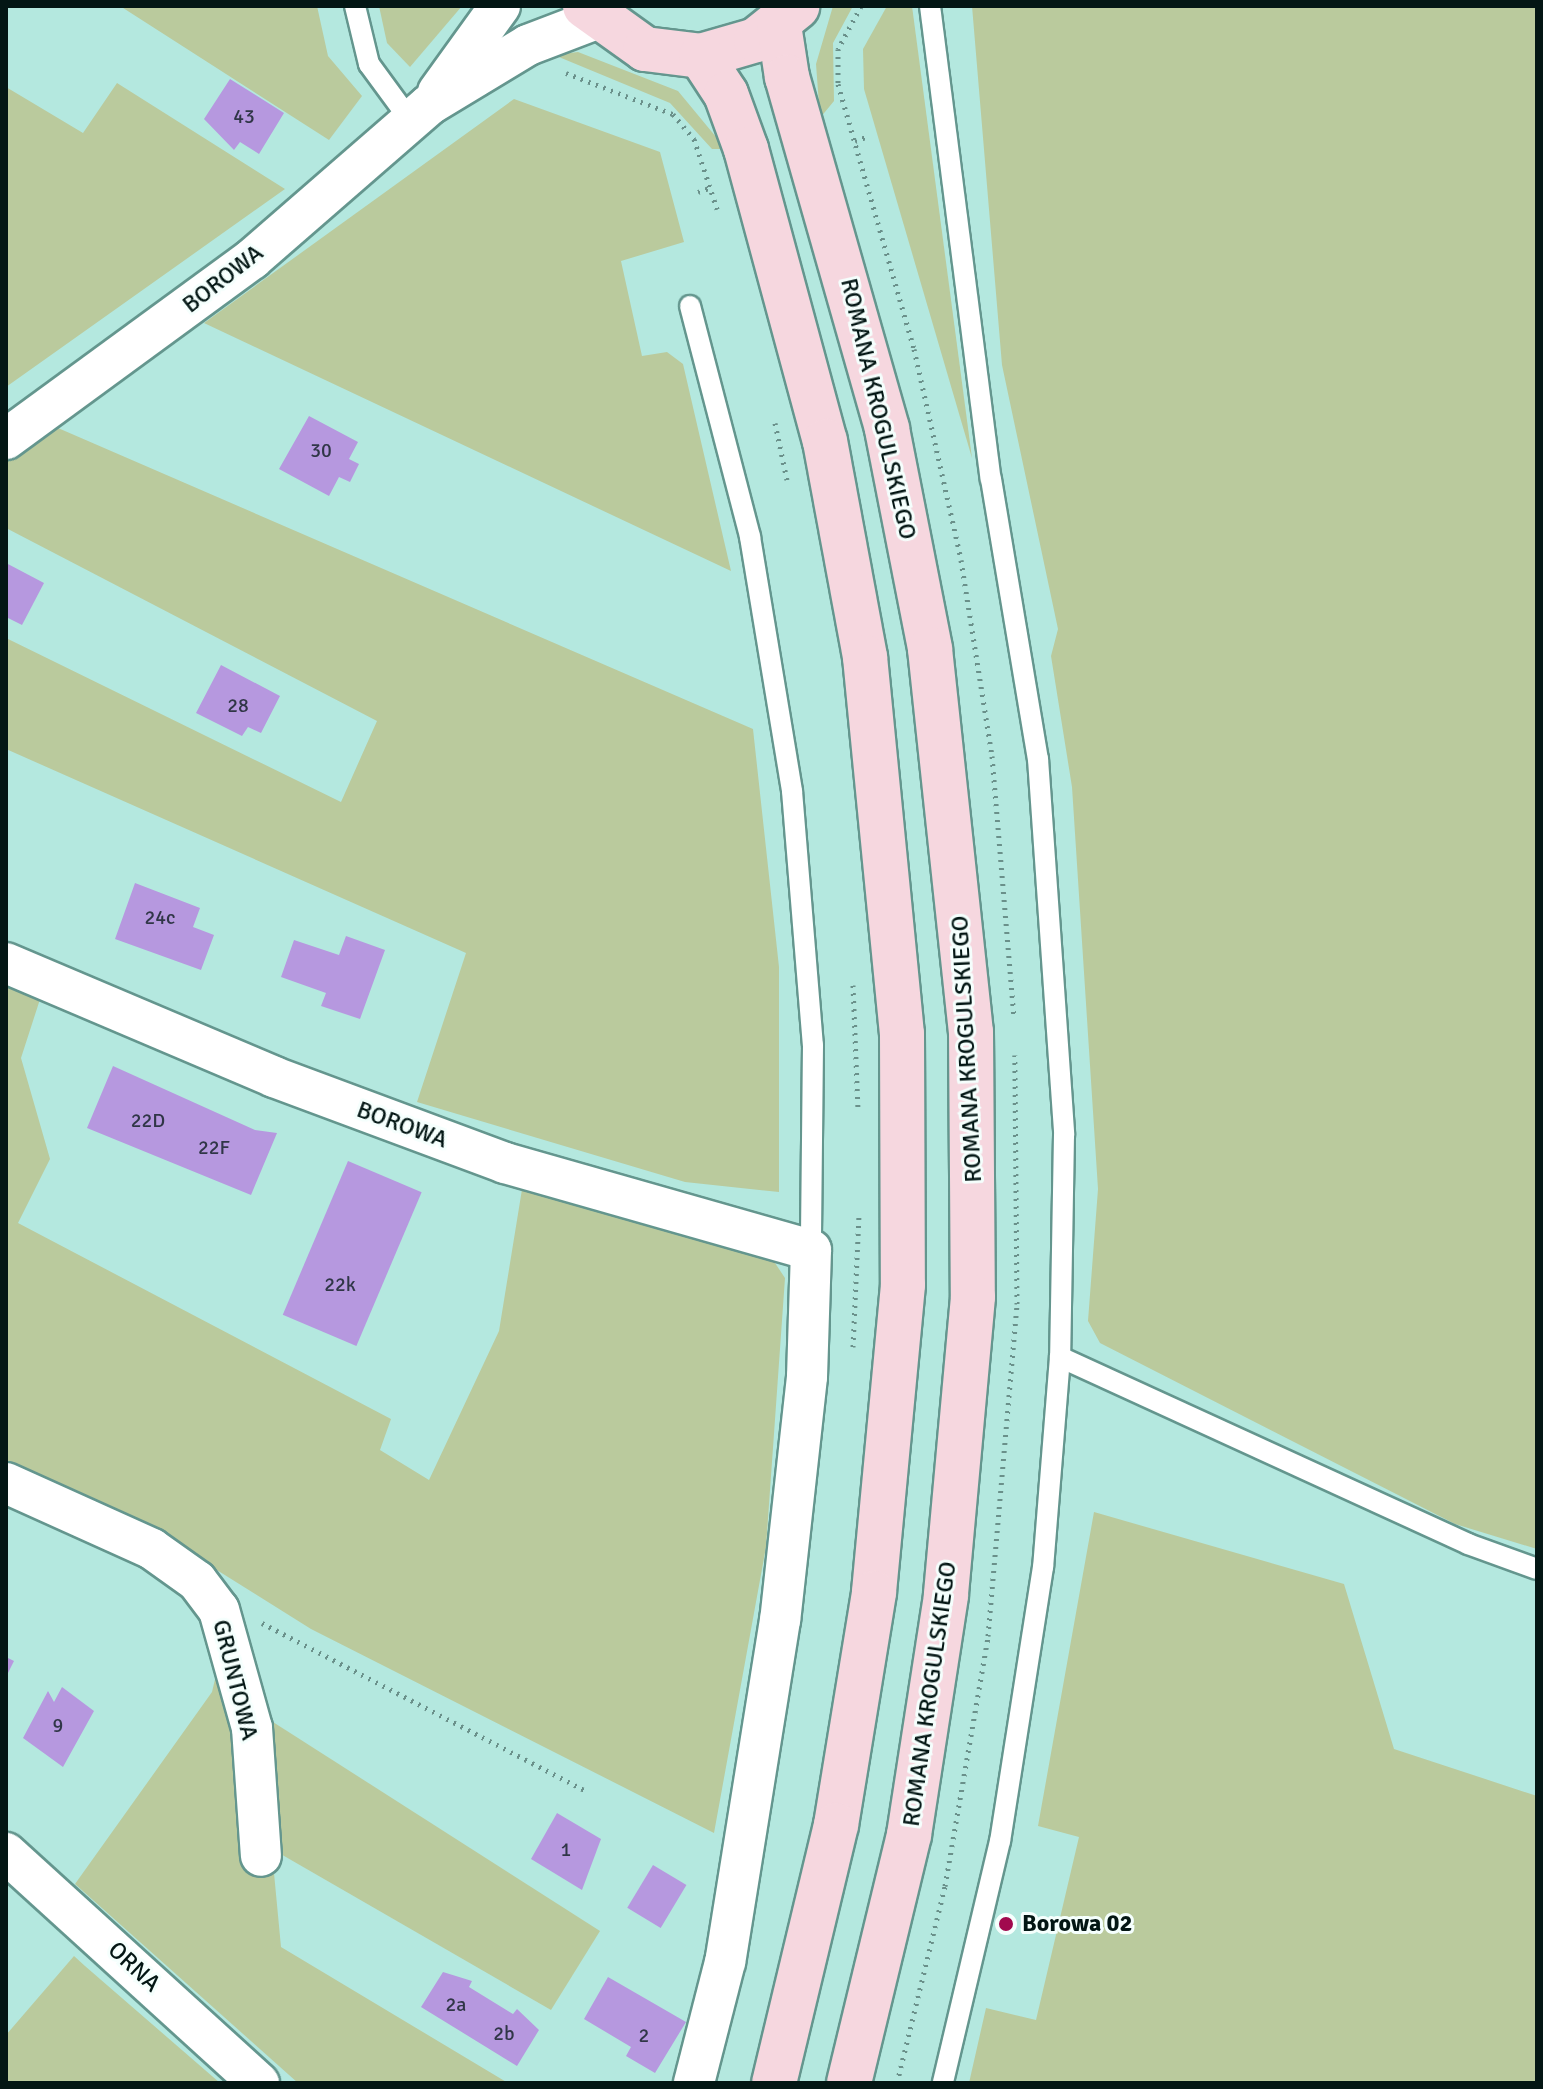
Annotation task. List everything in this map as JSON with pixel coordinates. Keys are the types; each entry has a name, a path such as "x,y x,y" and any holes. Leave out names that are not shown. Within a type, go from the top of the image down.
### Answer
{"main road":[{"path":"590,13 645,49 701,56 756,40 789,15"},
{"name":"ROMANA KROGULSKIEGO","path":"789,15 787,77 883,414 930,649 971,1032 973,1297 946,1596 909,1835 849,2083"},
{"path":"701,56 726,94 746,149 825,441 867,672 902,1034 903,1285 874,1593 836,1825 774,2083"}],"street":[{"name":"BOROWA","path":"420,112 500,6"},
{"name":"BOROWA","path":"6,439 252,259 420,112 528,45 590,13"},
{"name":"BOROWA","path":"6,963 274,1077 505,1163 811,1250"},
{"path":"694,2083 725,1962 782,1606 807,1377 811,1250"},
{"name":"GRUNTOWA","path":"6,1483 152,1549 197,1581 219,1610 252,1728 261,1856"},
{"name":"ORNA","path":"6,1853 259,2083"}],"lane":[{"path":"355,6 369,64 420,112"},
{"path":"930,6 1049,862 1064,1135 1060,1357 1025,1696 986,1910 943,2083"},
{"path":"690,306 750,537 792,791 813,1045 811,1250"},
{"path":"1060,1357 1468,1544 1537,1569"}],"path":[{"path":"219,1610 255,1619 588,1792"}],"green space":[{"path":"120,6 317,6 328,56 362,96 329,140"},
{"path":"379,6 462,6 410,67 387,43"},
{"path":"833,6 853,6 833,43 834,101 820,118 816,64"},
{"path":"887,6 912,6 972,458 864,89 863,49"},
{"path":"972,6 1537,6 1537,1549 1455,1524 1100,1343 1088,1321 1098,1189 1072,787 1051,656 1058,629 1002,365"},
{"path":"578,52 678,91 726,149 712,149 670,103 554,55"},
{"path":"117,83 285,189 6,387 6,87 83,133"},
{"path":"514,99 660,152 684,242 621,261 642,356 667,352 683,364 731,571 204,323"},
{"path":"58,428 753,729 779,967 779,1192 685,1182 417,1102 466,953 6,749 6,638 341,802 377,721 6,528 6,459"},
{"path":"6,973 43,990 21,1058 50,1159 18,1223 391,1419 380,1450 429,1480 499,1331 524,1177 769,1254 785,1278 766,1547 714,1833 311,1629 148,1527 6,1460"},
{"path":"1094,1512 1344,1584 1394,1749 1537,1796 1537,2083 969,2083 986,2008 1036,2020 1079,1837 1038,1826"},
{"path":"221,1654 241,1754 250,1860 274,1873 281,1947 508,2083 298,2083 75,1884 212,1692"},
{"path":"262,1715 600,1931 551,2010 272,1849"},
{"path":"74,1956 220,2083 6,2083 6,2035"}],"building":[{"path":"230,79 284,113 259,154 240,142 234,150 204,119"},
{"path":"309,416 358,442 349,459 359,464 350,482 339,477 329,496 279,469"},
{"path":"6,563 44,583 22,625 6,617"},
{"path":"221,665 280,696 261,733 248,727 242,736 196,713"},
{"path":"135,883 200,908 193,927 214,935 201,970 115,939"},
{"path":"346,936 385,950 360,1019 321,1006 326,993 281,977 294,940 339,955"},
{"path":"113,1066 255,1130 277,1133 251,1195 87,1128"},
{"path":"348,1161 422,1192 356,1346 283,1315"},
{"path":"6,1657 14,1661 6,1677"},
{"path":"62,1687 94,1711 63,1767 23,1738 48,1691 54,1702"},
{"path":"557,1813 601,1839 582,1890 531,1859"},
{"path":"653,1865 686,1885 661,1928 627,1908"},
{"path":"443,1972 472,1981 469,1987 513,2014 517,2009 539,2030 517,2066 421,2007"},
{"path":"608,1977 686,2022 655,2073 626,2056 631,2047 584,2019"}],"place":[{"name":"Borowa 02","path":"1006,1924"}]}
